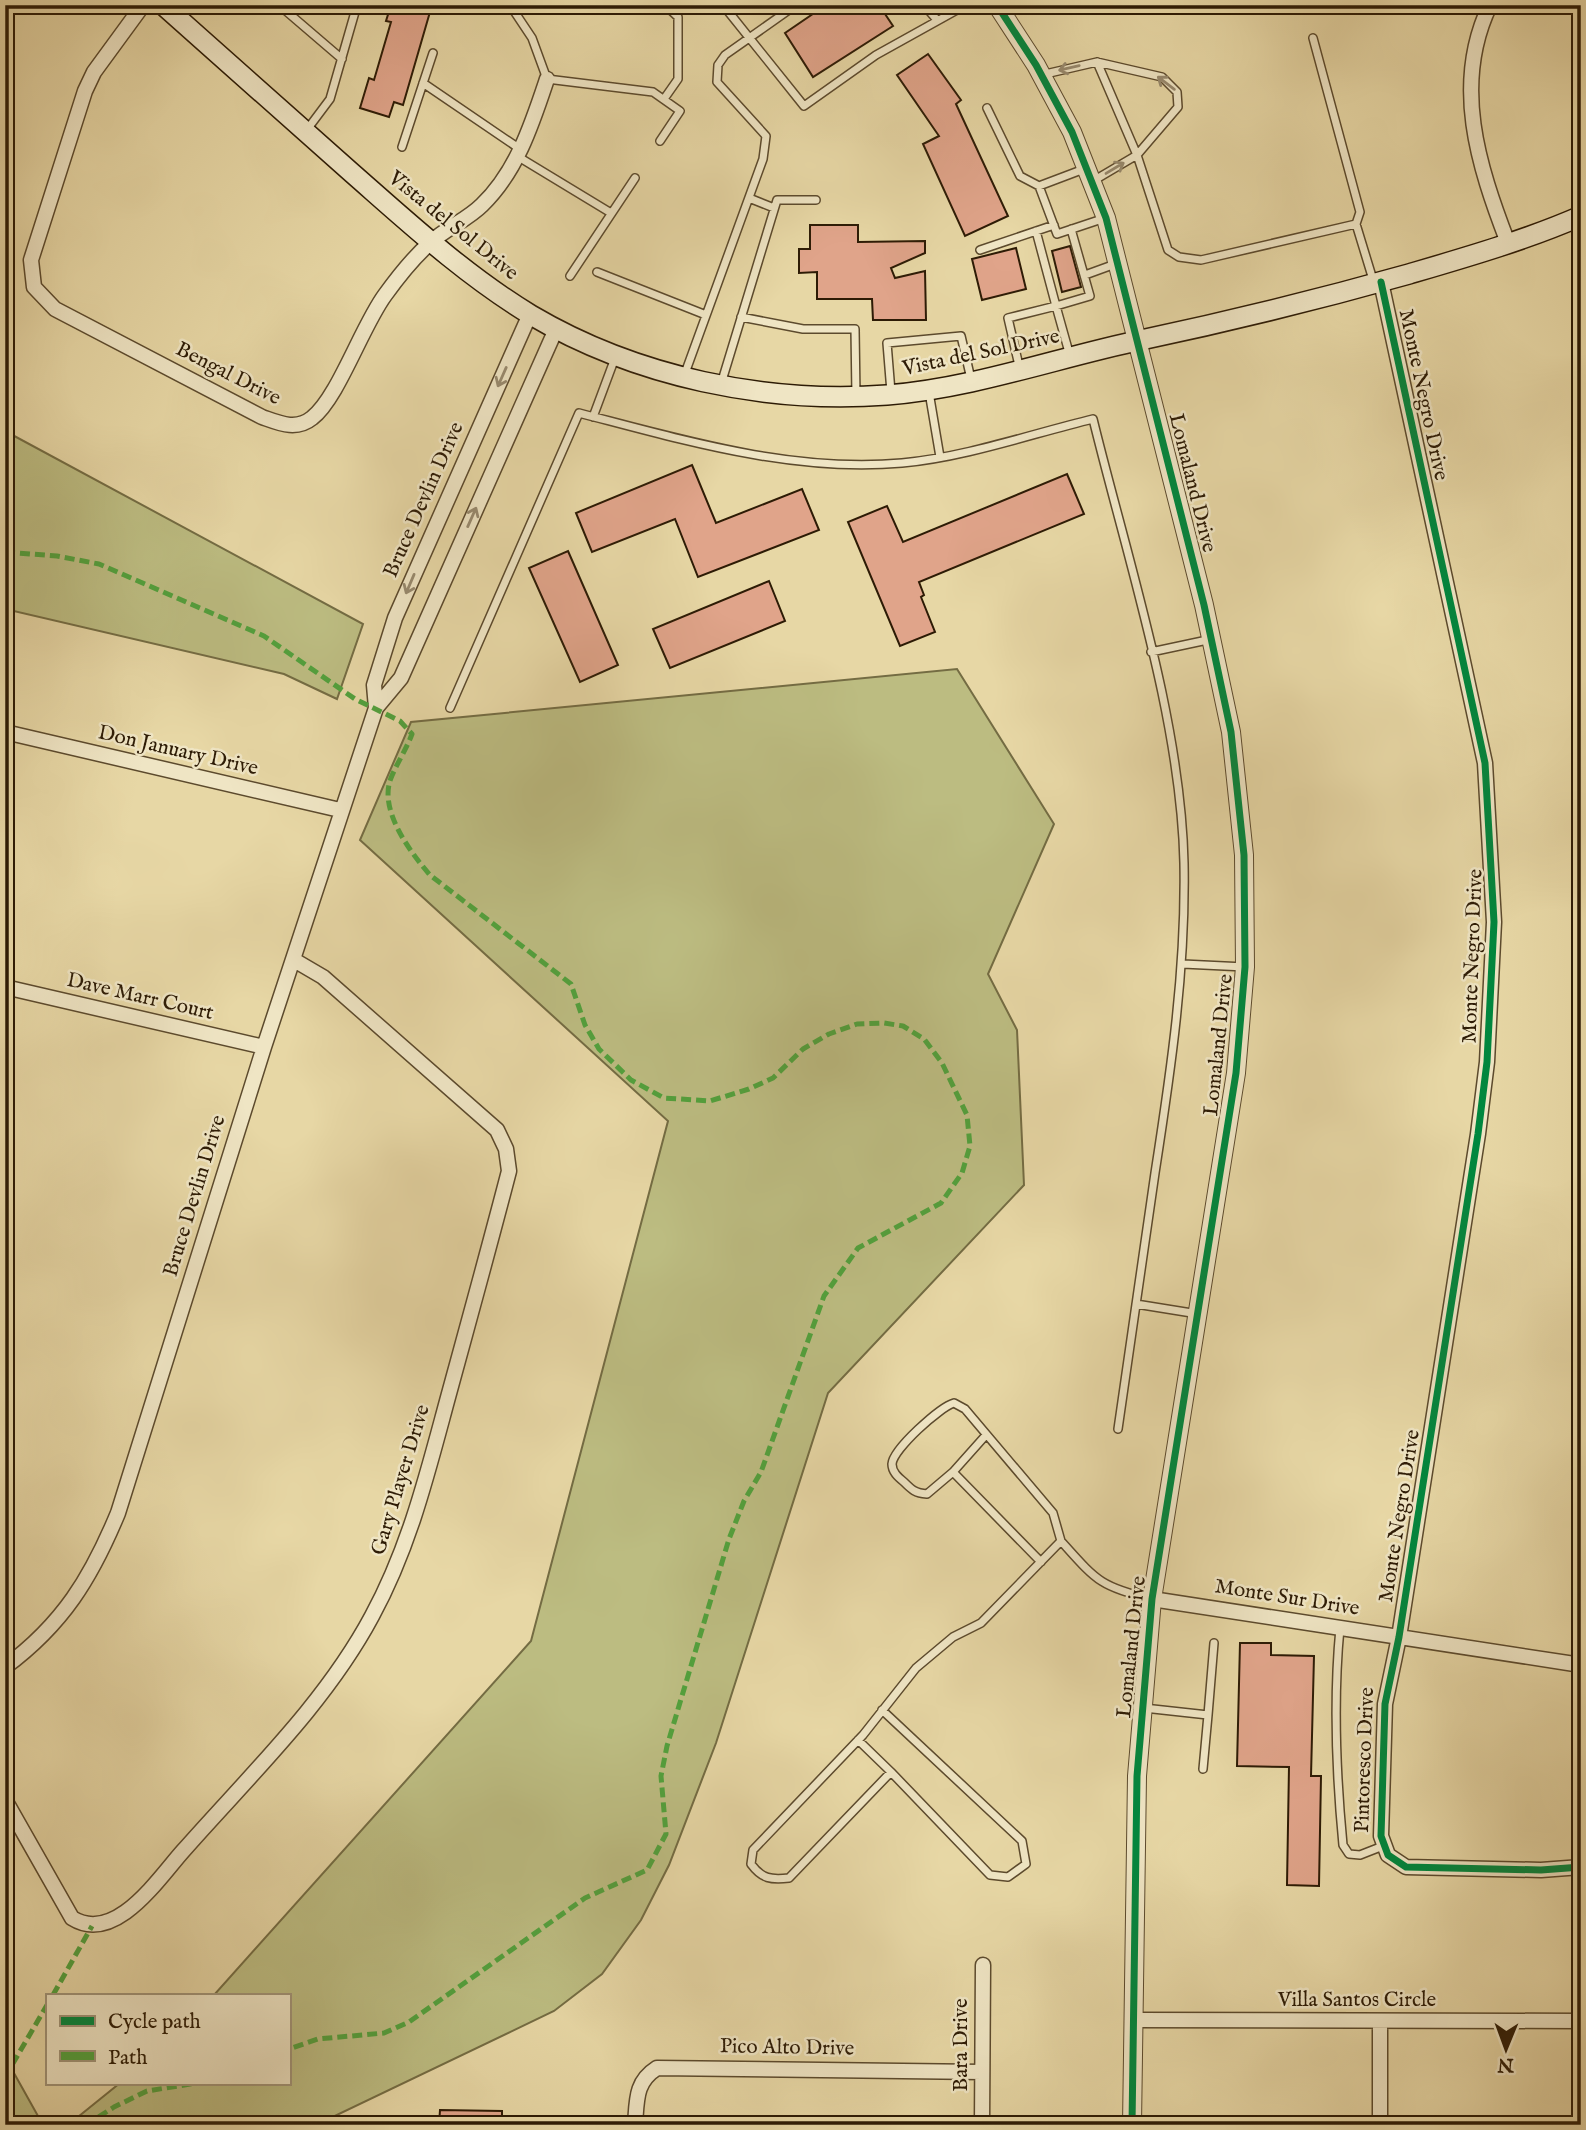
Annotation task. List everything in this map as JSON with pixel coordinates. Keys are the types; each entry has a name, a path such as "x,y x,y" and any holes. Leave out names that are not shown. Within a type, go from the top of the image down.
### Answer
{"main road":[{"name":"Vista del Sol Drive","path":"163,5 430,242 530,314 556,329 617,354 684,376 784,396 891,395 972,383 1138,341 1258,315 1508,243 1581,216"}],"street":[{"name":"Bengal Drive","path":"143,5 100,63 85,91 31,260 34,287 55,309 262,418 297,425 312,418 328,398 384,296 430,242 481,205 519,153 547,79"},
{"name":"Lomaland Drive","path":"996,5 1041,75 1090,175 1119,263 1212,639 1238,782 1246,901 1245,967 1236,1073 1153,1599 1137,1776 1132,2125"},
{"path":"1490,5 1474,51 1469,77 1471,110 1481,159 1508,243"},
{"name":"Monte Negro Drive","path":"1378,282 1485,762 1494,922 1488,1050 1478,1134 1399,1637"},
{"name":"Bruce Devlin Drive","path":"376,708 374,685 396,618 530,314"},
{"name":"Bruce Devlin Drive","path":"5,1667 30,1649 69,1605 96,1566 118,1513 264,1047 340,810 376,708 401,678 556,329"},
{"name":"Don January Drive","path":"5,733 340,810"},
{"name":"Gary Player Drive","path":"5,1800 72,1918 92,1926 114,1920 147,1892 307,1710 343,1664 387,1588 410,1533 509,1171 506,1149 497,1130 323,977 294,960"},
{"name":"Dave Marr Court","path":"5,987 264,1047"},
{"name":"Monte Sur Drive","path":"1153,1599 1581,1665"},
{"name":"Pintoresco Drive","path":"1399,1637 1385,1703 1383,1846 1395,1863 1406,1867 1541,1870 1581,1867"},
{"name":"Bara Drive","path":"982,2125 983,1965"},
{"name":"Villa Santos Circle","path":"1133,2020 1581,2021"},
{"path":"1380,2021 1380,2125"},
{"name":"Pico Alto Drive","path":"635,2125 638,2088 644,2077 657,2068 982,2072"}],"lane":[{"path":"279,5 342,59"},
{"path":"306,132 330,99 358,5"},
{"path":"510,5 532,38 547,79 653,92 680,111 660,141"},
{"path":"664,99 678,79 678,17 665,5"},
{"path":"723,5 804,106 876,55 966,5"},
{"path":"684,376 763,159 766,136 717,82 718,65 725,55 796,5"},
{"path":"924,5 937,20"},
{"path":"1313,38 1360,212 1356,224 1378,282"},
{"path":"402,147 433,52"},
{"path":"1097,62 1137,155 1168,250 1179,257 1201,260 1356,224"},
{"path":"987,108 1020,176 1039,186 1090,175 1137,155 1178,107 1177,92 1161,77 1097,62 1041,75"},
{"path":"423,83 519,153 611,214"},
{"path":"570,276 635,178"},
{"path":"1039,186 1057,234 1106,218"},
{"path":"748,198 774,208"},
{"path":"721,385 777,200 816,200"},
{"path":"980,250 1054,226"},
{"path":"1020,371 1008,318 1090,296 1071,229"},
{"path":"1037,231 1070,358"},
{"path":"1082,270 1119,263"},
{"path":"597,272 706,315"},
{"path":"1049,277 1058,274"},
{"path":"741,317 803,329 855,329 856,397"},
{"path":"891,395 887,343 961,336 972,383"},
{"path":"593,416 617,354"},
{"path":"928,390 940,457"},
{"path":"450,708 579,413 651,433 752,454 845,464 904,463 940,457 1093,419 1151,652 1176,780 1184,861 1183,964 1176,1041 1118,1429"},
{"path":"1151,652 1212,639"},
{"path":"1183,964 1245,967"},
{"path":"1136,1304 1198,1314"},
{"path":"986,1436 953,1472 927,1494 915,1493 895,1473 892,1463 897,1452 943,1407 954,1404 965,1409 1053,1513 1061,1541 1093,1576 1113,1590 1153,1599"},
{"path":"953,1472 1041,1562"},
{"path":"891,1772 789,1878 770,1880 757,1872 751,1864 753,1850 858,1740 916,1668 953,1637 981,1623 1061,1541"},
{"path":"1340,1628 1336,1669 1337,1780 1343,1845 1349,1854 1360,1854 1383,1846"},
{"path":"1203,1769 1214,1643"},
{"path":"1143,1708 1208,1715"},
{"path":"858,1740 990,1875 1008,1877 1026,1864 1022,1841 881,1710"}],"green space":[{"path":"5,431 363,624 337,699 284,674 5,609"},
{"path":"957,669 1054,824 988,974 1017,1030 1024,1185 828,1393 716,1743 669,1865 641,1920 602,1974 554,2011 316,2125 68,2125 119,2084 290,2084 290,1994 215,1994 531,1641 668,1121 360,840 411,722"},
{"path":"5,2057 43,2125 5,2125"}],"building":[{"path":"391,5 432,5 403,105 394,102 389,117 360,108 369,78 374,80 391,22 386,21"},
{"path":"826,5 879,5 893,26 813,77 785,33"},
{"path":"928,54 961,100 956,104 1008,216 965,236 923,144 939,136 897,75"},
{"path":"810,225 858,225 858,242 925,241 925,253 891,268 895,278 925,271 926,320 873,320 872,299 817,299 817,272 799,273 799,249 810,249"},
{"path":"1070,246 1081,287 1062,292 1052,251"},
{"path":"1016,248 1026,289 982,300 972,259"},
{"path":"692,465 716,523 802,489 819,530 698,577 675,519 592,552 576,513"},
{"path":"1067,474 1084,514 919,582 924,595 921,597 935,632 900,646 848,522 887,506 903,542"},
{"path":"568,551 618,665 580,682 529,568"},
{"path":"769,581 785,621 670,668 653,629"},
{"path":"1240,1643 1271,1643 1271,1655 1314,1656 1311,1776 1321,1776 1319,1886 1287,1885 1289,1767 1237,1766"},
{"path":"440,2110 502,2111 502,2125 439,2125"}],"marked path":[{"path":"5,552 57,556 99,564 264,636 355,699 400,721 412,734 388,790 393,817 406,843 430,875 571,984 585,1025 599,1049 631,1080 664,1098 710,1101 749,1089 773,1078 803,1049 829,1034 857,1024 884,1023 903,1026 924,1039 942,1063 967,1115 970,1146 962,1173 941,1203 858,1248 824,1296 761,1472 744,1501 729,1539 667,1746 661,1776 666,1834 647,1870 585,1898 409,2022 384,2033 318,2039 290,2049"},
{"path":"54,1994 92,1926"},
{"path":"5,2077 46,2007"},
{"path":"86,2125 147,2091 191,2084"}],"cycle path":[{"path":"997,5 1036,65 1072,132 1106,218 1204,605 1231,732 1244,855 1245,967 1236,1073 1152,1599 1137,1776 1132,2125"},
{"path":"1381,282 1485,763 1494,922 1487,1062 1478,1134 1399,1637 1385,1704 1381,1836 1388,1855 1406,1867 1541,1870 1581,1867"}]}
